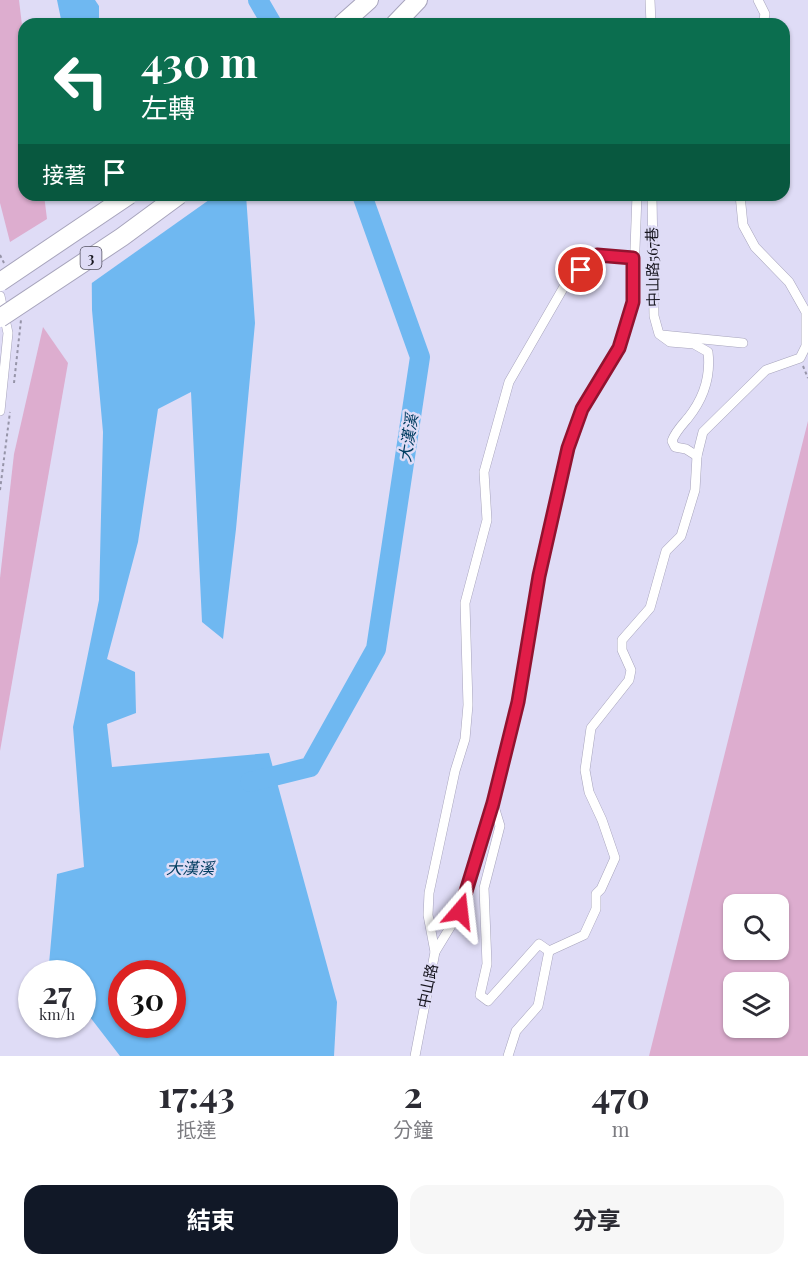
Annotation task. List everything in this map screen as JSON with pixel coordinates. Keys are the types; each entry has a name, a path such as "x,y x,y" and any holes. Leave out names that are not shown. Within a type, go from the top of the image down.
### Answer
{"highway":[{"path":"349,18 369,0"},
{"path":"401,18 418,0"},
{"name":"3","path":"0,282 120,201"},
{"name":"3","path":"4,326 171,201"}],"street":[{"path":"650,0 651,18"},
{"path":"758,0 765,14 764,18"},
{"name":"中山路","path":"415,1056 435,952 460,911 493,803 518,702 539,576 568,448 582,409 619,348 633,302 637,201"},
{"name":"中山路567巷","path":"652,201 654,316 659,334"},
{"path":"549,951 584,935 596,909 596,894 602,889 615,858 602,820 589,792 585,770 591,728 629,680 631,670 622,650 622,640 650,608 666,551 681,537 695,490 697,456 703,432 766,370 800,358 807,345 806,312 789,282 755,247 743,225 741,201"},
{"path":"435,952 428,915 429,893 454,771 465,739 468,705 465,603 487,520 484,472 509,382 565,285 597,255 633,258"},
{"path":"0,296 4,326 0,411"},
{"path":"659,334 743,343"},
{"path":"659,334 670,342 693,344 708,352 711,370 700,402 674,435 672,441 675,447 686,449 697,456"},
{"path":"493,803 500,826 484,888 487,964 480,995 488,1001 498,992 517,965 539,944 549,951"},
{"path":"508,1056 516,1031 538,1006 549,951"}],"shaded area":[{"path":"0,0 19,0 21,18 18,18 18,201 45,201 47,219 10,242 0,203"},
{"path":"43,327 68,363 0,751 0,578 14,454"},
{"path":"808,421 808,1056 649,1056"}],"water":[{"path":"57,0 95,0 99,6 99,18 61,18"},
{"name":"大漢溪","path":"91,201 246,201 255,323 236,529 223,639 202,622 191,392 158,409 138,542 107,659 135,672 136,713 107,724 112,767 269,753 337,1002 334,1056 120,1056 96,1025 96,960 49,960 57,874 84,867 73,727 99,600 103,432 92,310"}],"pier":[{"path":"90,201 208,201 89,285"}],"waterway":[{"name":"大漢溪","path":"258,0 268,18"},
{"name":"大漢溪","path":"250,782 310,767 376,649 420,357 364,201"}],"route":[{"path":"460,911 493,803 518,702 539,576 568,448 582,409 619,348 633,302 633,258 597,255 581,270"}]}
